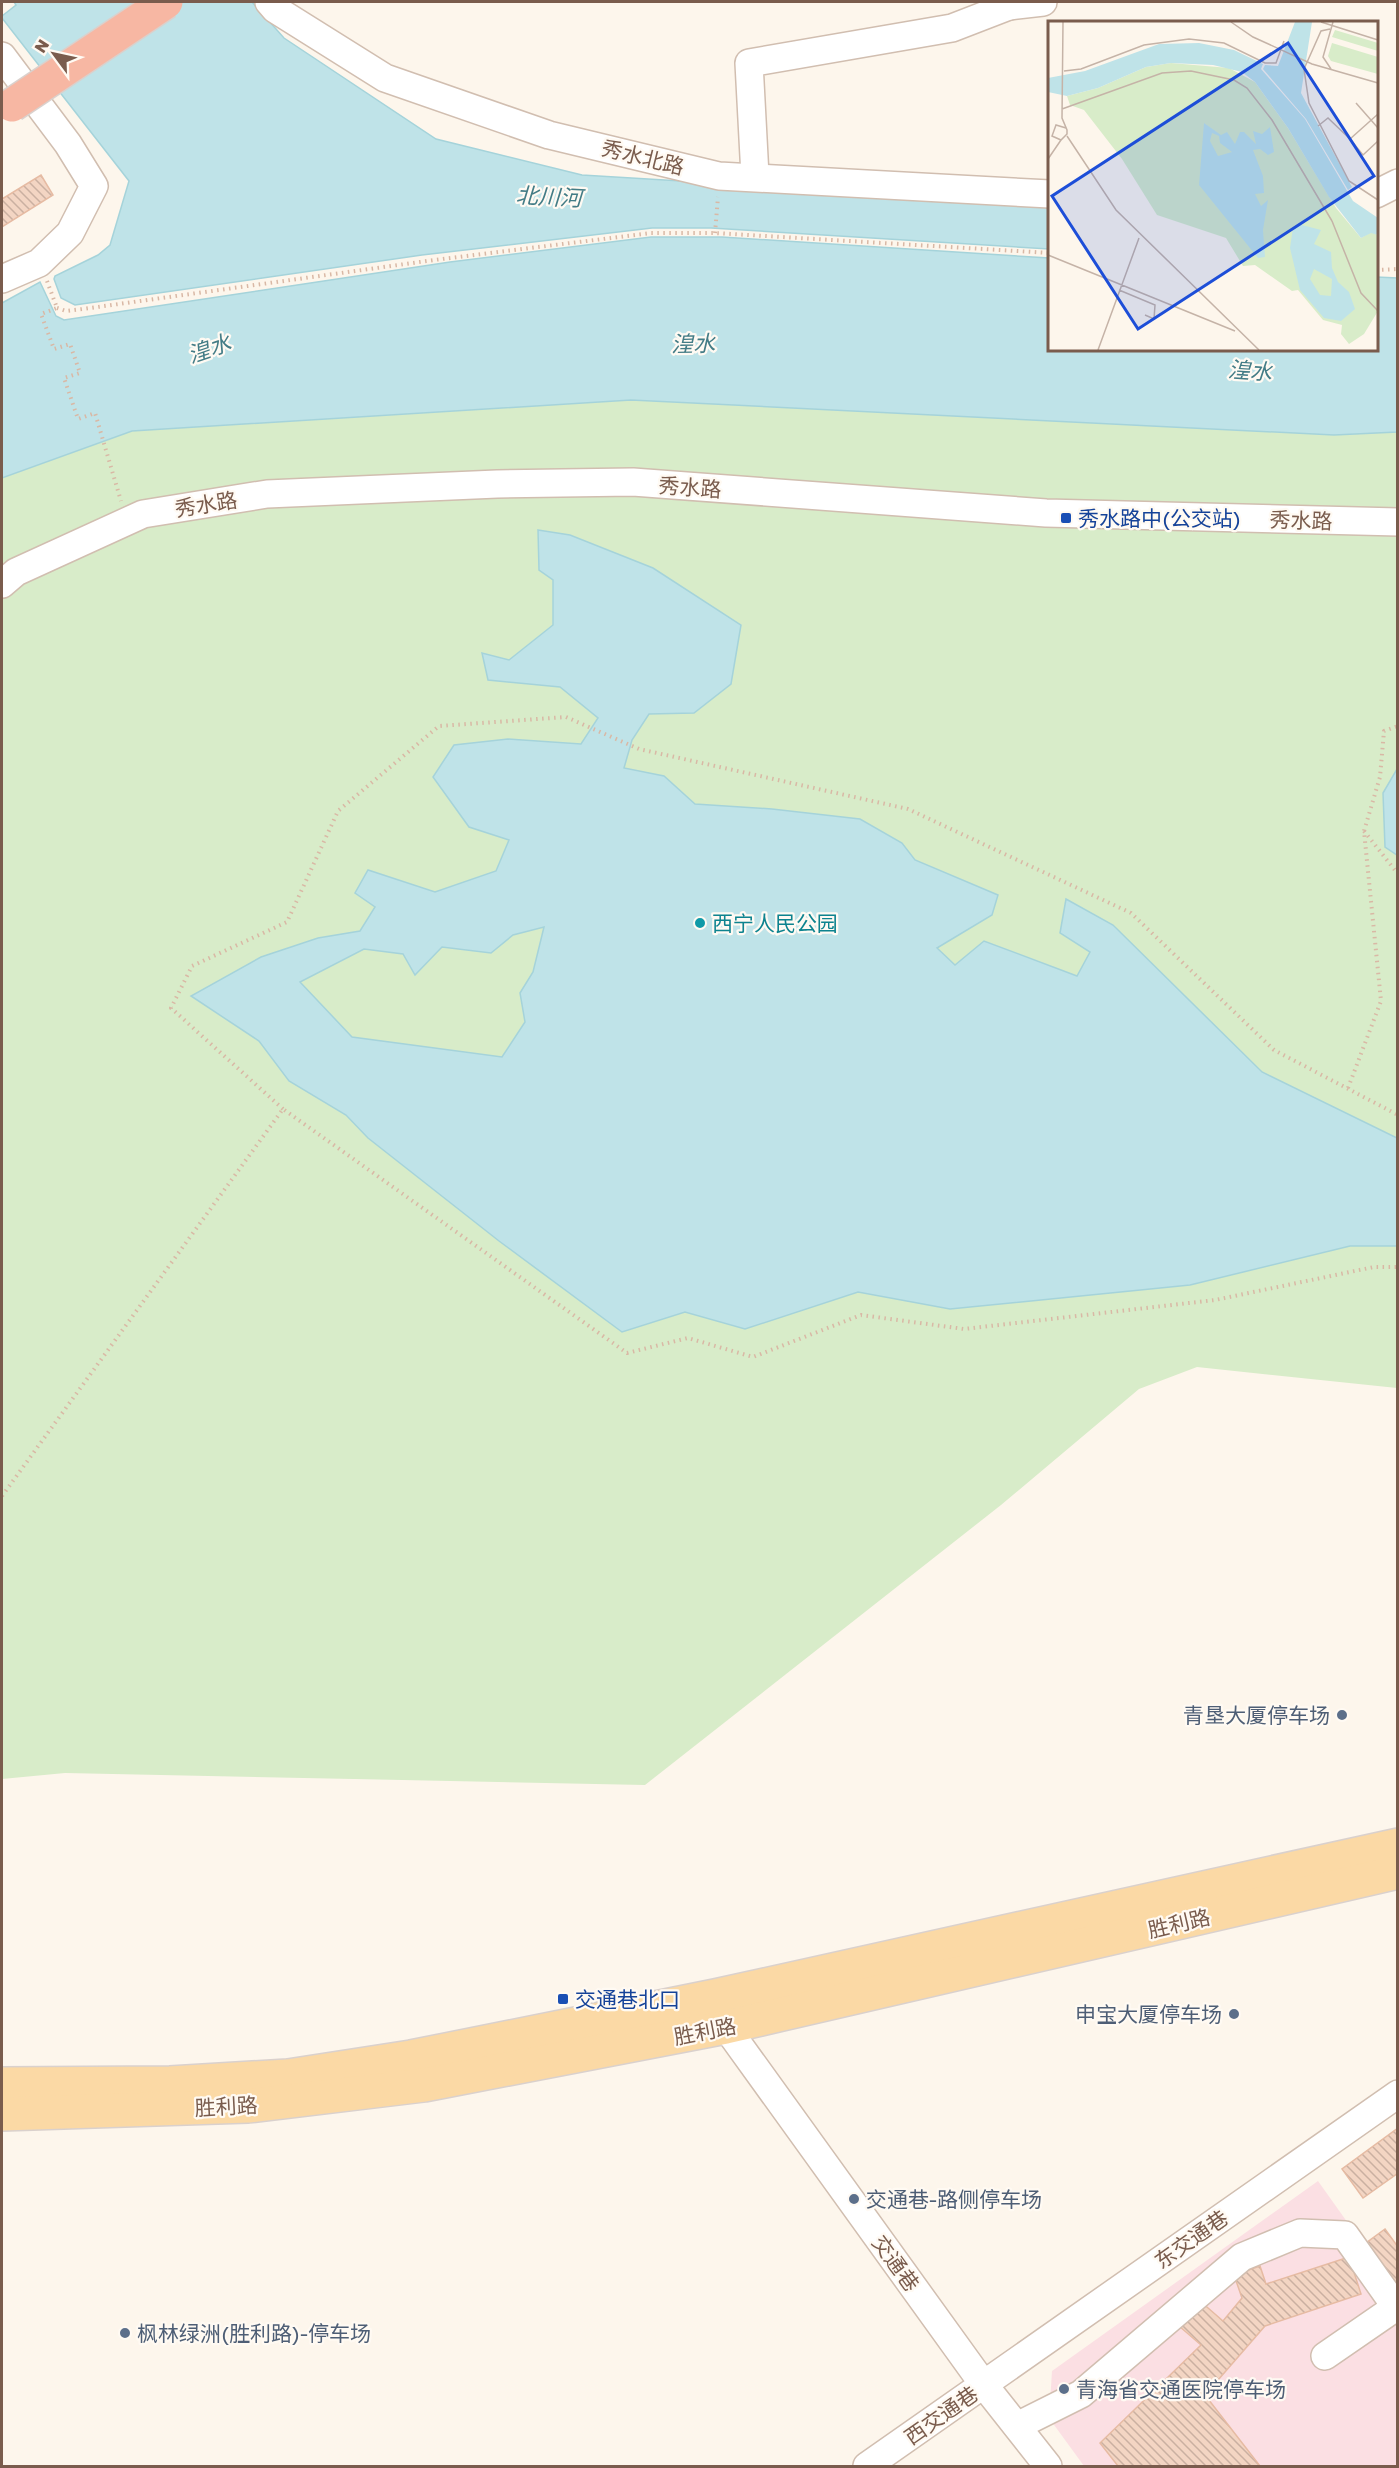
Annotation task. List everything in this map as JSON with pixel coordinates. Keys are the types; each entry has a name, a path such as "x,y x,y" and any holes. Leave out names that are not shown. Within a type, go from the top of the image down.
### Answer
{"highway":[{"path":"12,105 166,2"}],"main road":[{"name":"胜利路","path":"2,2084 170,2083 288,2076 411,2057 716,1996 1398,1845"},
{"name":"胜利路","path":"2,2114 248,2106 424,2085 726,2027 1398,1872"}],"street":[{"name":"秀水北路","path":"269,2 275,9 385,78 549,135 719,176 1048,194"},
{"path":"755,177 749,63 952,28 1009,4 1043,2"},
{"path":"2,56 68,144 94,186 70,233 39,263 2,279"},
{"path":"1378,193 1398,183"},
{"name":"秀水路","path":"2,584 16,572 143,514 267,494 497,484 633,482 1046,513 1398,522"},
{"name":"交通巷","path":"726,2027 984,2385 1048,2466"},
{"name":"东交通巷","path":"984,2385 1398,2094"},
{"path":"1017,2426 1081,2394 1242,2257 1300,2233 1345,2235 1396,2307 1325,2356"},
{"name":"西交通巷","path":"867,2466 984,2385"}],"path":[{"path":"715,233 718,191"},
{"path":"127,522 94,413 78,419 64,378 80,373 70,344 54,349 41,314 57,308 66,311 83,309 651,233 715,233 1048,253"},
{"path":"1378,270 1398,269"},
{"path":"45,277 57,308"},
{"path":"1398,1115 1274,1050 1131,913 908,809 639,749 587,724 566,717 439,726 338,811 287,922 192,966 171,1008 283,1109 627,1353 688,1338 753,1357 861,1315 964,1329 1215,1300 1374,1267 1398,1267"},
{"path":"1348,1088 1381,1001 1364,831 1380,777 1384,731 1398,726"},
{"path":"1364,831 1398,874"},
{"path":"2,1496 283,1109"}],"shaded area":[{"path":"1318,2181 1397,2292 1397,2466 1084,2466 1049,2418 1052,2371"}],"green space":[{"name":"西宁人民公园","path":"631,400 1334,435 1397,432 1397,1388 1197,1367 1139,1389 1001,1505 645,1785 65,1773 2,1779 2,478 132,431"}],"water":[{"name":"北川河","path":"14,2 252,2 284,38 436,139 582,175 1048,203 1048,249 711,228 652,228 422,255 75,305 61,298 55,276 98,255 110,245 129,181 2,18 16,5"},
{"name":"湟水","path":"651,237 722,237 1048,258 1048,351 1378,351 1378,277 1397,278 1397,432 1334,435 631,400 132,431 2,478 2,303 40,282 56,316 64,320 450,262"},
{"path":"538,530 570,535 653,568 741,625 731,684 694,713 649,714 632,740 624,768 664,776 695,804 772,809 860,819 902,843 915,860 998,895 992,915 937,948 955,965 984,941 1077,976 1090,952 1060,933 1066,899 1113,925 1262,1072 1397,1138 1397,1246 1350,1246 1190,1285 950,1309 858,1292 745,1329 685,1312 622,1332 499,1241 368,1138 346,1115 289,1081 259,1041 191,996 261,957 318,938 360,931 375,907 355,893 368,870 435,892 496,871 509,840 469,827 433,777 454,745 508,739 581,744 598,718 560,687 488,680 482,653 509,660 553,625 553,580 539,570","holes":["544,927 533,972 520,993 525,1022 502,1057 352,1037 300,982 364,949 403,954 415,975 442,947 491,953 513,935"]},
{"path":"1397,769 1397,855 1385,847 1383,793"}],"building":[{"path":"41,175 53,195 2,227 2,199"},
{"path":"1398,2128 1398,2173 1363,2198 1342,2169"},
{"path":"1385,2229 1398,2247 1398,2287 1366,2243"},
{"path":"1349,2257 1361,2294 1265,2326 1205,2395 1260,2466 1118,2466 1100,2443 1201,2345 1179,2326 1200,2301 1223,2321 1242,2298 1234,2275 1260,2266 1266,2284"}],"place":[{"name":"秀水路中(公交站)","path":"1066,518"},
{"name":"西宁人民公园","path":"700,923"},
{"name":"青垦大厦停车场","path":"1342,1715"},
{"name":"交通巷北口","path":"563,1999"},
{"name":"申宝大厦停车场","path":"1234,2014"},
{"name":"交通巷-路侧停车场","path":"854,2199"},
{"name":"枫林绿洲(胜利路)-停车场","path":"125,2333"},
{"name":"青海省交通医院停车场","path":"1064,2389"}]}
